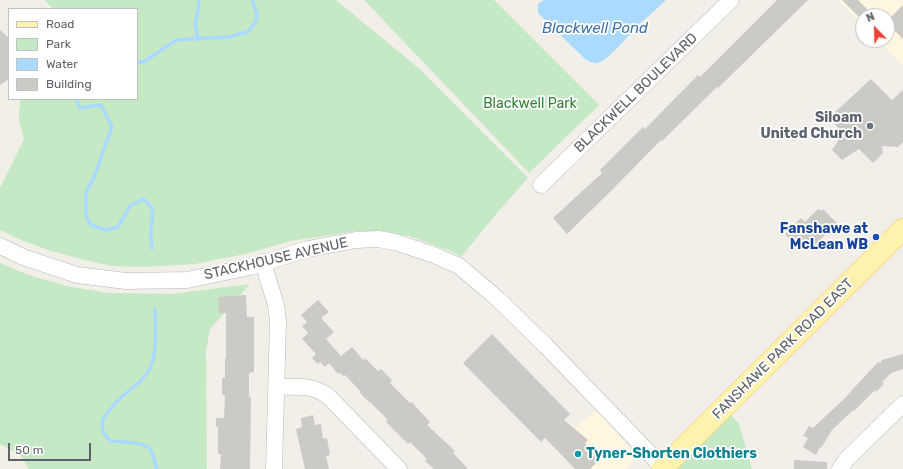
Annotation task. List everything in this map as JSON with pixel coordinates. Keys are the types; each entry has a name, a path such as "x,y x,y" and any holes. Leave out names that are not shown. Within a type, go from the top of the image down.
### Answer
{"main road":[{"name":"FANSHAWE PARK ROAD EAST","path":"662,469 903,229"}],"street":[{"name":"BLACKWELL BOULEVARD","path":"541,185 731,0"},
{"name":"STACKHOUSE AVENUE","path":"0,246 23,257 77,275 126,282 187,280 263,263 308,249 356,240 378,239 394,242 434,255 459,266 499,300 648,451 662,469"},
{"path":"263,263 276,305 278,321 274,469"},
{"path":"277,387 311,388 323,392 399,469"},
{"path":"840,469 846,460 903,404"}],"shaded area":[{"path":"839,0 903,0 903,65 886,48 895,48 895,8 855,8 855,17"},
{"path":"597,409 634,454 634,461 626,469 575,469 553,447"}],"green space":[{"path":"45,0 336,0 422,71 528,178 461,257 453,252 409,236 357,231 291,241 245,254 195,264 143,267 111,266 48,250 0,230 0,188 24,139 19,119 20,100 138,100 138,8 52,8"},
{"name":"Blackwell Park","path":"364,0 494,0 599,105 529,173"},
{"path":"0,263 26,274 66,286 109,293 172,294 250,284 210,329 206,351 207,469 29,469 20,455 0,444"},
{"path":"730,414 739,424 752,469 676,469"}],"water":[{"name":"Blackwell Pond","path":"544,0 666,0 638,25 613,52 602,61 596,63 585,59 538,13 538,4"}],"building":[{"path":"777,0 808,0 718,88 717,87 662,141 661,140 567,234 553,218 602,173 600,170 643,127 645,129 698,75 700,77"},
{"path":"842,0 858,0 866,8 855,8 855,13"},
{"path":"903,5 903,39 895,31 895,13"},
{"path":"0,30 8,37 8,80 0,85"},
{"name":"Siloam United Church","path":"871,79 892,100 903,90 903,142 898,147 882,146 883,153 873,163 859,149 842,160 832,150 843,133 829,118"},
{"path":"818,209 821,211 823,209 837,223 809,251 797,240 794,243 785,234 801,218 805,222"},
{"path":"246,295 247,317 254,317 254,372 249,373 249,397 251,397 250,469 220,469 221,454 218,454 218,427 216,427 216,418 224,418 225,395 222,395 222,378 225,378 226,313 219,313 218,297"},
{"path":"318,300 329,312 321,318 334,332 326,339 341,356 352,347 363,360 365,358 378,371 381,369 392,380 390,383 410,403 412,402 430,422 427,425 455,451 453,453 468,469 434,469 425,461 427,459 410,442 408,444 386,422 388,420 360,393 361,392 345,375 343,376 340,373 338,374 329,363 325,367 320,362 318,364 312,358 316,354 302,339 308,333 302,326 307,322 301,315"},
{"path":"492,334 570,414 564,420 588,440 585,443 600,459 590,469 575,469 545,438 541,442 463,363"},
{"path":"903,354 903,369 891,373 882,382 884,384 876,392 875,390 832,430 816,455 803,447 808,438 803,436 809,426 813,428 843,400 878,362 880,363 882,360"},
{"path":"313,415 315,425 321,424 323,439 327,438 330,455 326,456 329,469 305,469 296,429 302,427 301,418"},
{"path":"794,460 827,462 827,469 794,469"}],"waterway":[{"path":"198,0 199,5 195,25 198,39"},
{"path":"138,63 145,61 176,40 228,37 248,32 256,21 257,14 252,0"},
{"path":"76,100 80,108 101,105 112,127 93,180 86,192 86,216 91,225 106,230 118,227 130,206 143,199 150,206 153,213 151,232 152,249"},
{"path":"155,309 155,348 152,364 146,375 117,401 102,421 103,432 110,441 138,443 148,447 151,450 157,469"}],"place":[{"name":"Siloam United Church","path":"870,126"},
{"name":"Fanshawe at McLean WB","path":"876,237"},
{"name":"Tyner-Shorten Clothiers","path":"578,454"}]}
